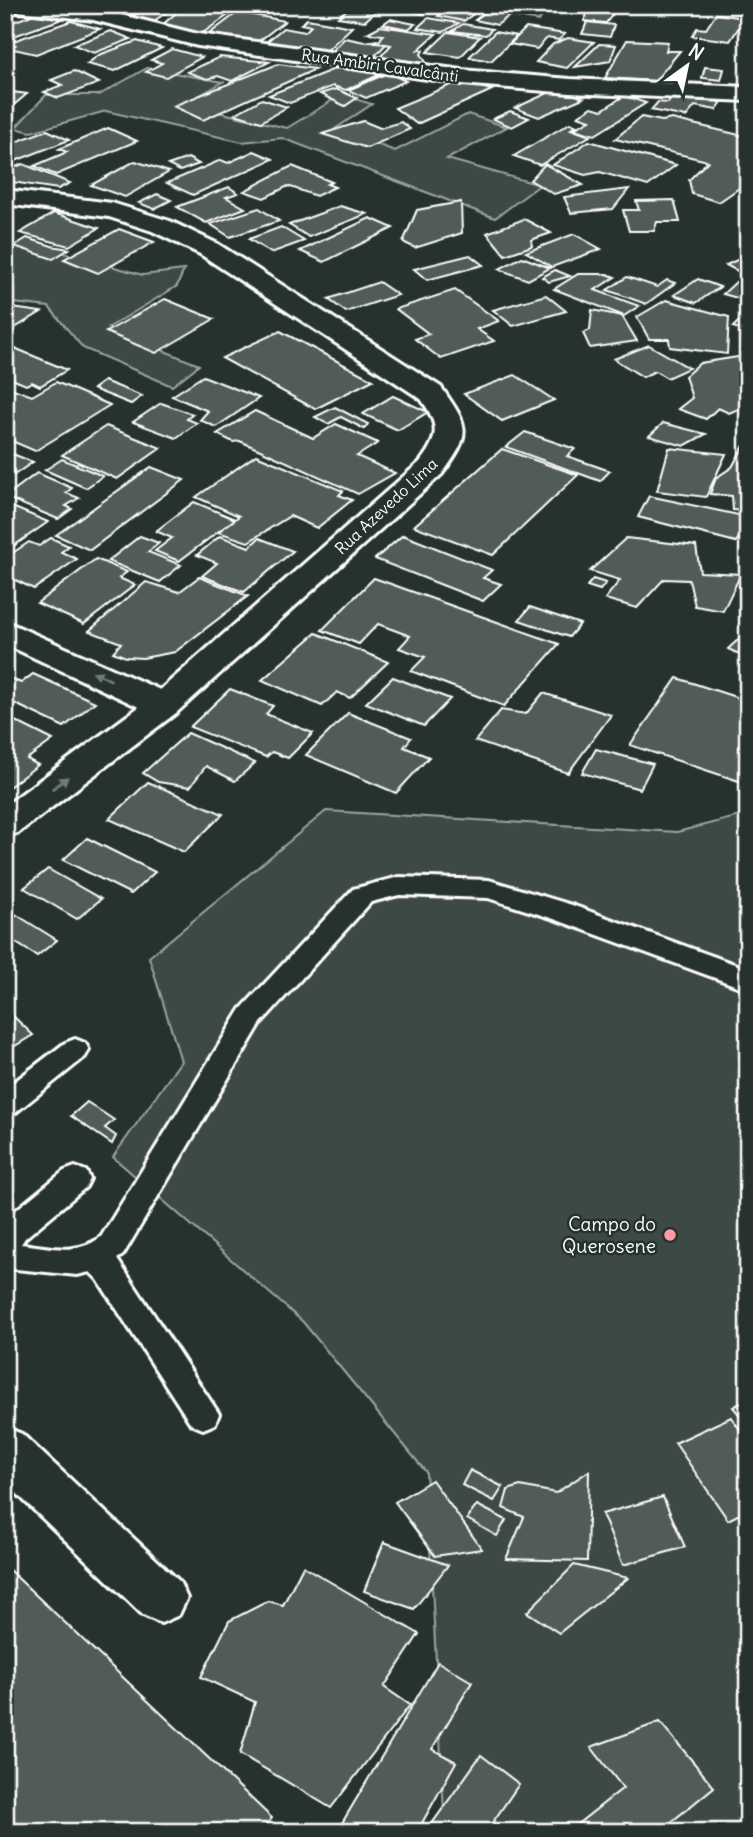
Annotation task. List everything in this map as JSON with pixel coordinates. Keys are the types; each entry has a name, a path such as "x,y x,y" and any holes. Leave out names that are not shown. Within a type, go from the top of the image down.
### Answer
{"street":[{"name":"Rua Ambíri Cavalcânti","path":"17,5 93,14 198,40 462,77 570,86 748,94"},
{"name":"Rua Azevedo Lima","path":"5,197 112,210 160,226 209,248 430,393 449,418 450,445 431,468 164,705 5,824"},
{"path":"5,631 164,705"},
{"path":"5,1449 161,1598"}],"lane":[{"path":"5,1255 77,1262 96,1258 112,1246 251,1016 362,895 399,887 489,889 563,912 748,980"},
{"path":"5,1105 75,1050"},
{"path":"5,1245 14,1228 75,1179"},
{"path":"96,1258 109,1271 203,1414"}],"shaded area":[{"path":"455,5 553,5 538,21"},
{"path":"147,68 223,82 184,104 287,128 341,95 372,104 335,129 395,151 468,114 507,127 447,159 540,185 495,218 282,138 242,142 106,111 31,132 15,128 46,95 99,95"},
{"path":"5,245 53,250 143,275 184,270 177,286 108,328 199,365 172,386 83,348 49,307 5,302"},
{"path":"326,811 677,832 748,814 748,1832 445,1832 426,1472 303,1322 113,1157 181,1061 149,957"}],"building":[{"path":"164,5 184,5 231,13 200,35 160,27 177,12 170,10 151,23 129,17 147,8 156,10"},
{"path":"352,5 383,5 365,21 338,17"},
{"path":"392,5 433,5 424,14 389,8"},
{"path":"452,5 483,7 464,21 438,16"},
{"path":"495,5 520,8 497,25 475,20"},
{"path":"574,5 587,5 586,8 613,14 606,23 584,21 587,14 574,10"},
{"path":"238,12 285,21 255,44 220,40 225,37 209,34"},
{"path":"34,14 62,19 14,36 5,32 5,25"},
{"path":"716,14 745,18 730,41 692,36 697,28 706,29"},
{"path":"428,18 459,23 443,32 417,28"},
{"path":"307,19 352,27 324,53 265,43 283,28 305,32 311,26 301,24"},
{"path":"390,19 415,24 408,29 383,24"},
{"path":"71,21 100,29 36,54 9,48 15,45 7,43"},
{"path":"587,22 614,25 610,37 582,34"},
{"path":"463,24 492,29 486,35 452,31"},
{"path":"380,26 436,34 418,50 423,50 421,54 427,64 380,57 391,45 378,43 383,35 367,33"},
{"path":"526,28 565,34 559,40 547,38 537,49 510,44"},
{"path":"111,31 131,39 94,53 74,45"},
{"path":"448,32 480,37 460,57 427,52"},
{"path":"495,32 517,36 491,61 469,57"},
{"path":"345,38 365,42 378,40 374,43 386,44 374,57 328,54"},
{"path":"568,38 594,42 567,68 536,62 553,44"},
{"path":"627,40 668,42 666,51 680,51 655,81 605,78"},
{"path":"137,41 162,48 115,71 87,64 99,55"},
{"path":"599,44 616,45 610,61 575,67"},
{"path":"172,49 202,57 166,77 146,72 162,63 151,60"},
{"path":"220,57 269,62 232,81 218,76 207,79 187,72"},
{"path":"278,64 316,69 203,120 173,106"},
{"path":"705,67 724,69 721,80 702,78"},
{"path":"337,68 381,74 346,90 333,86 290,103 269,95"},
{"path":"74,71 99,83 58,98 44,92 62,85 51,80"},
{"path":"388,73 406,81 366,98 348,90"},
{"path":"458,82 492,90 417,124 395,108"},
{"path":"559,88 583,98 539,117 515,108"},
{"path":"336,89 357,98 345,106 320,94"},
{"path":"5,91 27,94 9,109 5,108"},
{"path":"675,94 722,102 716,110 695,106 686,117 651,110 658,102 668,103"},
{"path":"624,96 646,103 595,135 574,129 590,120 578,116 592,107 602,110"},
{"path":"262,99 287,107 261,122 235,114"},
{"path":"510,111 529,118 512,127 493,119"},
{"path":"641,117 662,121 672,119 748,137 748,182 719,202 692,194 689,180 708,161 615,139"},
{"path":"363,121 380,128 401,122 410,129 367,148 322,134"},
{"path":"570,123 577,126 571,129 590,136 540,165 514,156"},
{"path":"108,128 137,141 56,175 34,166 67,152 59,149"},
{"path":"47,130 69,140 5,165 5,146"},
{"path":"589,141 676,165 648,186 600,172 585,175 553,165"},
{"path":"254,151 273,159 193,195 167,183 221,160 228,163"},
{"path":"188,158 199,164 180,171 168,165"},
{"path":"135,161 169,172 125,197 91,185"},
{"path":"23,164 70,183 58,189 5,181 5,171"},
{"path":"545,164 583,185 554,194 530,180"},
{"path":"292,166 332,182 327,184 335,187 316,196 288,186 264,198 244,191"},
{"path":"229,187 238,193 226,197 245,208 206,223 177,207"},
{"path":"629,189 613,209 571,213 564,197"},
{"path":"157,194 171,200 154,209 139,203"},
{"path":"674,200 680,222 657,222 654,231 629,231 623,210 639,210 636,201"},
{"path":"461,202 462,233 415,248 403,242 417,210"},
{"path":"340,206 367,214 309,237 289,225"},
{"path":"259,208 279,221 230,237 210,224"},
{"path":"54,213 99,228 69,246 20,233"},
{"path":"370,218 393,228 324,262 300,251"},
{"path":"524,219 551,233 531,240 532,246 505,255 487,233"},
{"path":"281,227 304,241 271,253 249,239"},
{"path":"119,229 154,242 98,273 64,259"},
{"path":"574,234 601,249 552,267 526,252"},
{"path":"27,238 69,249 53,259 14,246"},
{"path":"470,255 483,265 427,280 414,269"},
{"path":"748,255 748,270 741,273 726,265"},
{"path":"522,257 550,268 528,280 499,269"},
{"path":"555,270 570,276 549,282 542,277"},
{"path":"578,274 607,274 615,277 595,290 639,306 624,316 554,289"},
{"path":"627,277 657,287 667,280 675,283 646,304 607,290"},
{"path":"698,279 720,287 696,303 674,295"},
{"path":"738,280 748,282 748,301 723,294"},
{"path":"379,282 398,295 346,312 328,299"},
{"path":"455,290 499,321 477,329 494,341 441,359 415,339 429,334 396,309"},
{"path":"546,295 566,311 513,326 493,310"},
{"path":"165,299 214,319 156,353 106,332"},
{"path":"666,300 729,317 727,354 670,347 669,339 649,339 637,317"},
{"path":"5,307 41,312 5,334"},
{"path":"592,310 622,316 637,341 590,348 583,333 590,330"},
{"path":"748,318 748,341 740,340 745,331 733,327"},
{"path":"280,331 373,380 315,409 222,358"},
{"path":"649,345 689,368 667,378 655,371 643,377 614,359"},
{"path":"12,347 67,370 40,386 32,382 26,385 5,376 5,350"},
{"path":"748,357 748,405 729,413 718,408 706,419 678,409 692,398 685,376 700,363"},
{"path":"515,375 554,400 502,421 464,394"},
{"path":"203,376 259,398 216,427 200,420 208,411 172,396"},
{"path":"104,381 142,396 131,404 93,389"},
{"path":"56,382 110,405 35,451 5,438 5,391 11,388 32,396"},
{"path":"393,396 428,412 398,430 363,414"},
{"path":"161,403 193,414 187,419 197,423 176,438 133,422"},
{"path":"335,407 368,424 364,429 341,417 328,424 315,417"},
{"path":"255,411 313,438 336,424 378,443 357,456 395,473 358,494 240,441 233,442 217,434"},
{"path":"663,423 706,434 684,446 649,436"},
{"path":"106,426 161,448 117,479 62,455"},
{"path":"525,432 575,449 567,456 610,471 600,481 506,447"},
{"path":"745,444 748,445 748,511 733,510 732,496 710,494 716,478 732,467"},
{"path":"669,448 726,454 706,497 657,491"},
{"path":"502,449 578,475 493,555 414,526"},
{"path":"5,451 33,462 14,475 5,465"},
{"path":"256,455 343,491 339,495 352,500 317,528 290,516 248,542 218,532 239,516 196,497"},
{"path":"62,459 103,476 86,488 45,470"},
{"path":"151,467 184,480 90,550 56,535"},
{"path":"37,473 72,488 66,493 79,498 66,506 72,509 58,519 5,497"},
{"path":"649,496 748,517 748,524 736,542 638,517"},
{"path":"194,502 235,519 179,561 155,551 172,538 156,531"},
{"path":"5,504 48,522 5,552"},
{"path":"403,535 492,570 483,578 501,584 483,601 375,559"},
{"path":"140,536 159,543 148,552 181,565 160,582 108,561"},
{"path":"220,536 249,547 259,538 293,551 244,592 202,576 217,563 197,555"},
{"path":"51,538 69,546 61,552 77,559 34,589 5,575 5,558 29,542 39,546"},
{"path":"626,538 696,546 700,572 741,574 723,611 695,606 689,580 664,579 637,608 605,599 620,580 590,571"},
{"path":"96,559 127,572 119,578 135,585 84,624 37,603"},
{"path":"199,577 248,596 175,652 143,658 126,657 113,652 121,643 89,631 146,582 179,592"},
{"path":"374,578 559,644 504,706 411,671 425,657 399,648 410,636 378,624 359,644 322,630"},
{"path":"593,579 606,583 600,590 587,586"},
{"path":"530,607 580,624 569,637 519,620"},
{"path":"316,633 388,662 350,698 337,692 322,706 262,680"},
{"path":"740,638 748,642 748,658 728,649"},
{"path":"33,674 95,702 64,727 5,699 5,676 21,683"},
{"path":"393,677 450,699 424,726 366,703"},
{"path":"677,678 748,701 748,784 630,745"},
{"path":"230,689 273,706 266,714 313,733 288,758 272,752 266,757 190,727"},
{"path":"543,693 611,715 568,773 475,741 501,710 526,714"},
{"path":"348,713 411,738 404,747 429,757 396,793 306,755"},
{"path":"5,716 53,740 27,759 38,765 5,790"},
{"path":"188,733 255,763 235,781 206,766 190,787 158,782 143,773"},
{"path":"596,749 653,764 640,789 582,773"},
{"path":"148,782 223,814 184,852 109,819"},
{"path":"87,838 155,872 131,894 63,860"},
{"path":"48,869 101,899 77,919 24,888"},
{"path":"12,912 57,940 37,956 5,936 5,917"},
{"path":"12,1015 33,1035 5,1052 5,1019"},
{"path":"87,1102 114,1120 105,1128 116,1136 112,1144 71,1116"},
{"path":"748,1399 748,1425 733,1407"},
{"path":"731,1417 748,1441 748,1510 728,1520 675,1443"},
{"path":"470,1470 503,1487 494,1501 462,1485"},
{"path":"589,1471 587,1561 506,1559 524,1517 503,1508 508,1490 520,1486 556,1493"},
{"path":"432,1480 482,1549 435,1556 395,1502"},
{"path":"663,1497 685,1547 623,1565 602,1514"},
{"path":"477,1505 506,1520 497,1536 467,1519"},
{"path":"384,1542 448,1565 414,1609 364,1591"},
{"path":"574,1565 628,1578 559,1633 527,1612"},
{"path":"5,1566 272,1818 260,1832 5,1832"},
{"path":"303,1566 419,1634 384,1687 410,1705 331,1808 240,1754 255,1702 201,1677 229,1621 268,1601 283,1605"},
{"path":"438,1662 472,1682 432,1749 456,1762 417,1832 356,1832 342,1823"},
{"path":"660,1722 714,1787 659,1832 579,1832 575,1826 623,1788 591,1747"},
{"path":"481,1755 519,1784 486,1832 426,1832"}],"place":[{"name":"Campo do Querosene","path":"670,1235"}]}
